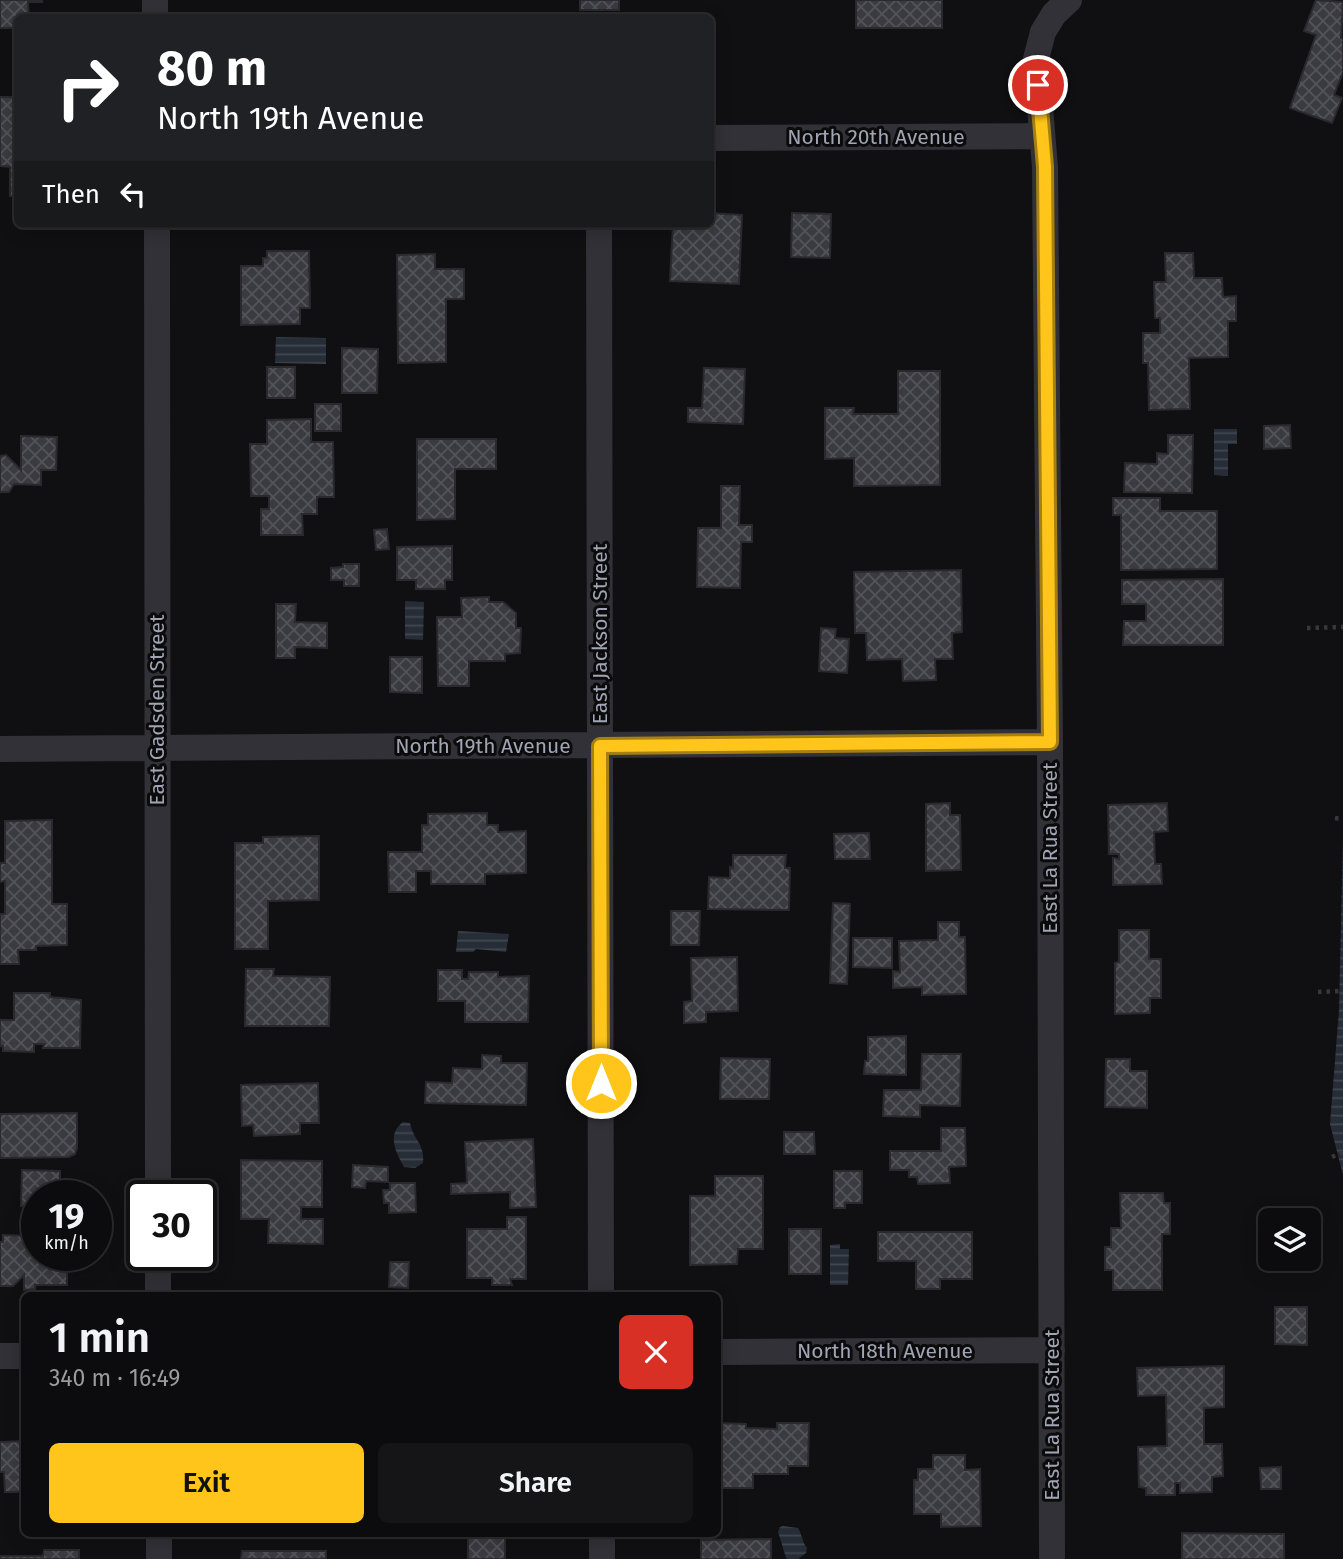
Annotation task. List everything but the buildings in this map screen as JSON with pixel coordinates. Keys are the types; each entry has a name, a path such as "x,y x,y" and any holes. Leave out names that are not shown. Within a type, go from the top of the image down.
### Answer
{"street":[{"name":"East La Rua Street","path":"1052,1559 1050,742 1045,167 1036,59 1043,32 1054,14 1069,0"},
{"name":"North 20th Avenue","path":"714,138 1042,136"},
{"name":"East Gadsden Street","path":"156,228 158,1180"},
{"name":"East Jackson Street","path":"599,228 601,1292"},
{"name":"North 19th Avenue","path":"0,749 1050,742"},
{"path":"158,1271 158,1292"},
{"name":"North 18th Avenue","path":"721,1352 1052,1350"},
{"path":"0,1356 21,1356"},
{"path":"159,1537 159,1559"},
{"path":"602,1537 602,1559"}],"path":[{"path":"1307,628 1343,627"},
{"path":"1335,818 1343,819"},
{"path":"1318,992 1343,991"},
{"path":"1332,1157 1343,1152"}],"shaded area":[{"path":"276,337 326,338 326,364 275,363"},
{"path":"1214,429 1237,429 1237,444 1228,444 1228,476 1214,475"},
{"path":"405,601 424,602 423,640 405,639"},
{"path":"1343,839 1343,1175 1330,1124 1339,1010"},
{"path":"458,931 509,934 506,952 476,949 473,952 456,952"},
{"path":"403,1122 410,1123 421,1147 423,1163 415,1168 404,1167 394,1143 395,1132"},
{"path":"840,1244 840,1249 849,1249 848,1285 830,1285 830,1245"},
{"path":"783,1526 799,1530 807,1548 806,1553 798,1559 786,1557 778,1532"}],"route":[{"path":"601,1083 600,746 1050,742 1045,167 1038,85"}]}
